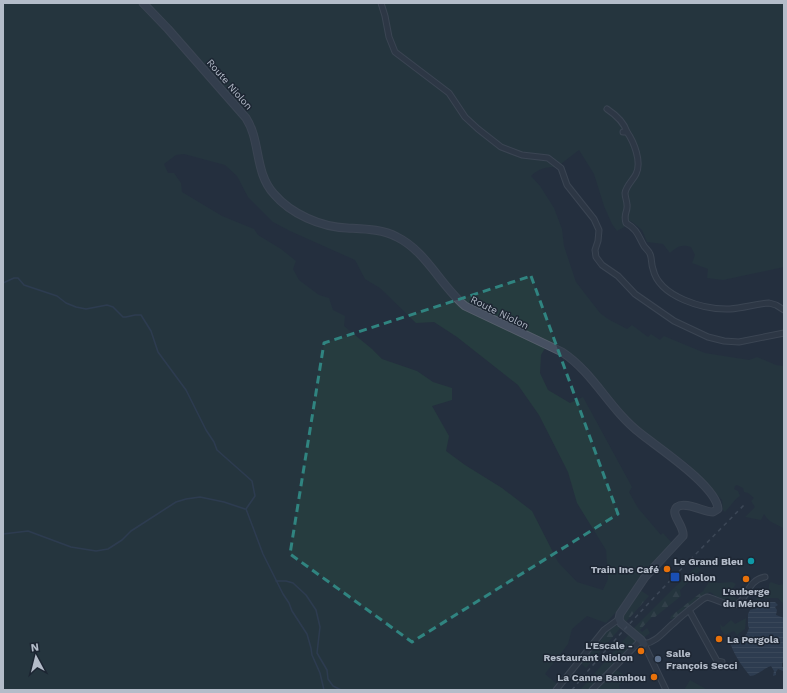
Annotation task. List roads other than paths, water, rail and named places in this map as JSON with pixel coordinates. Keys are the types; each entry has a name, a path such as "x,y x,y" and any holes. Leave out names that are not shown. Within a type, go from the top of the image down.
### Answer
{"street":[{"name":"Route Niolon","path":"143,3 168,29 246,118 252,131 263,177 270,189 281,201 318,223 334,227 378,231 395,236 407,243 417,252 454,297 465,306 562,352 577,362 629,424 682,465 715,499 718,509 714,512 688,506 679,506 676,508 675,515 683,529 683,536 645,577 620,614 619,619"},
{"path":"380,3 393,49 400,57 449,93 465,117 494,142 517,153 548,158 561,168 567,185 594,219 599,230 595,250 596,257 602,265 618,276 635,294 674,321 708,337 724,341 739,342 784,333"},
{"path":"446,91 454,93"},
{"path":"607,109 618,118 626,128 625,132 636,152 637,172 626,189 625,194 628,206 624,216 626,223 632,226 638,233 644,246 650,253 653,271 661,285 682,299 713,308 730,309 769,303 776,304 784,310"},
{"path":"642,642 650,643 658,638 689,610 707,597 729,604 737,604 746,594 754,581 765,577"},
{"path":"689,610 717,661 722,662"},
{"path":"556,690 604,630 619,619 642,642 666,690"},
{"path":"592,690 642,642"}],"water":[{"path":"765,600 768,602 775,602 778,605 775,607 777,610 776,615 784,618 784,662 782,663 782,667 784,667 783,671 778,669 776,675 773,676 774,671 771,666 755,675 750,676 743,668 729,640 734,637 741,640 747,633 748,614 750,610 759,607"}],"waterway":[{"path":"3,283 14,278 18,278 24,285 57,296 66,303 76,307 86,309 107,305 113,307 123,317 141,315 151,331 158,352 186,390 217,450 252,481 255,496 246,509 263,554 292,611 307,634 312,655 320,673 324,690"},
{"path":"3,534 28,531 71,547 96,551 108,549 122,540 131,531 176,502 186,499 200,497 224,502 245,509"},
{"path":"276,581 293,583 306,595 316,610 320,627 317,653 327,670 328,679 333,686 341,690"}],"railway":[{"path":"572,690 635,618 746,503"}],"place":[{"name":"Le Grand Bleu","path":"751,561"},
{"name":"Train Inc Café","path":"667,569"},
{"name":"Niolon","path":"675,577"},
{"name":"L'auberge du Mérou","path":"746,579"},
{"name":"La Pergola","path":"719,639"},
{"name":"L'Escale - Restaurant Niolon","path":"641,651"},
{"name":"Salle François Secci","path":"658,659"},
{"name":"La Canne Bambou","path":"654,677"}]}
